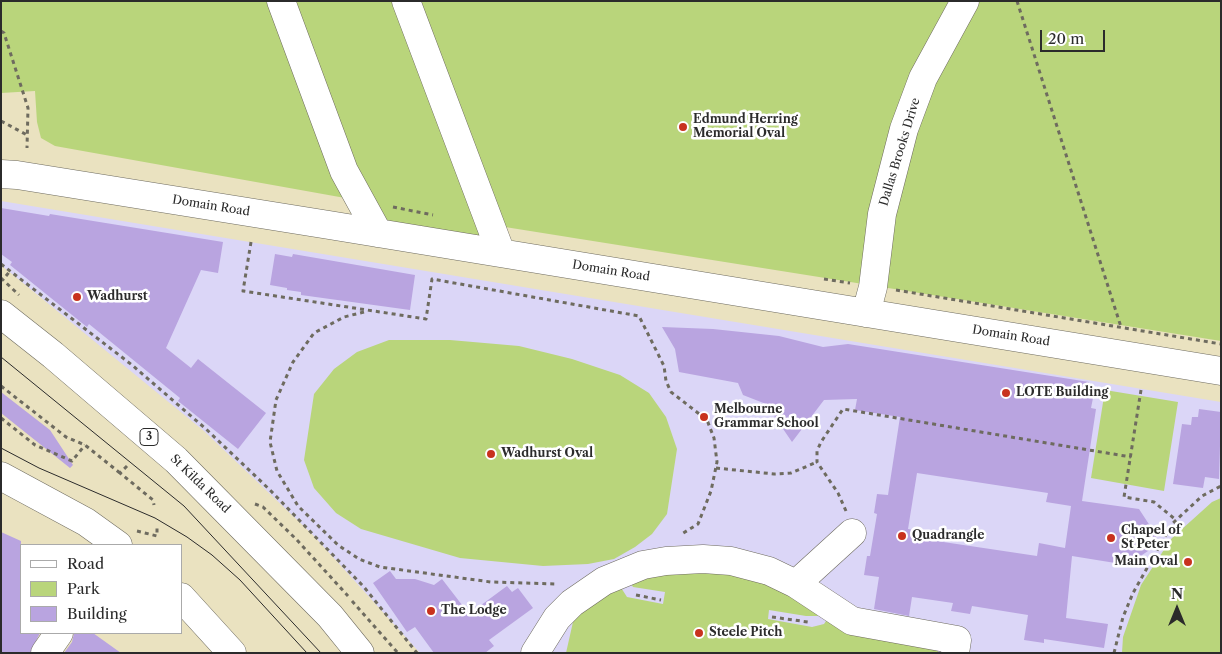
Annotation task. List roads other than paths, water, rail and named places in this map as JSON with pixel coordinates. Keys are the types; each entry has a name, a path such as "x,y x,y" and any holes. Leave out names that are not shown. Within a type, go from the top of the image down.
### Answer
{"street":[{"path":"281,1 344,171 378,233"},
{"path":"406,1 501,253"},
{"name":"Dallas Brooks Drive","path":"866,313 873,287 882,214 904,129 924,78 965,1"},
{"name":"Domain Road","path":"6,173 1221,371"},
{"name":"St Kilda Road","path":"1,314 54,355 176,460 324,609 360,653"},
{"path":"1,476 126,542"},
{"path":"796,584 852,533"},
{"path":"535,653 552,624 572,603 604,581 643,565 666,561 703,559 731,561 769,571 796,584 852,621 958,640 955,653"},
{"path":"182,598 232,653"},
{"path":"45,653 58,634"}],"tram line":[{"path":"1,357 184,506 321,653"},
{"path":"1,448 39,468 155,518 187,537 212,555 240,580 307,653"}],"place":[{"name":"Edmund Herring Memorial Oval","path":"683,127"},
{"name":"Wadhurst","path":"77,297"},
{"name":"LOTE Building","path":"1006,393"},
{"name":"Melbourne Grammar School","path":"704,417"},
{"name":"Wadhurst Oval","path":"491,454"},
{"name":"Quadrangle","path":"902,536"},
{"name":"Chapel of St Peter","path":"1111,538"},
{"name":"Main Oval","path":"1188,562"},
{"name":"The Lodge","path":"431,611"},
{"name":"Steele Pitch","path":"699,633"}]}
